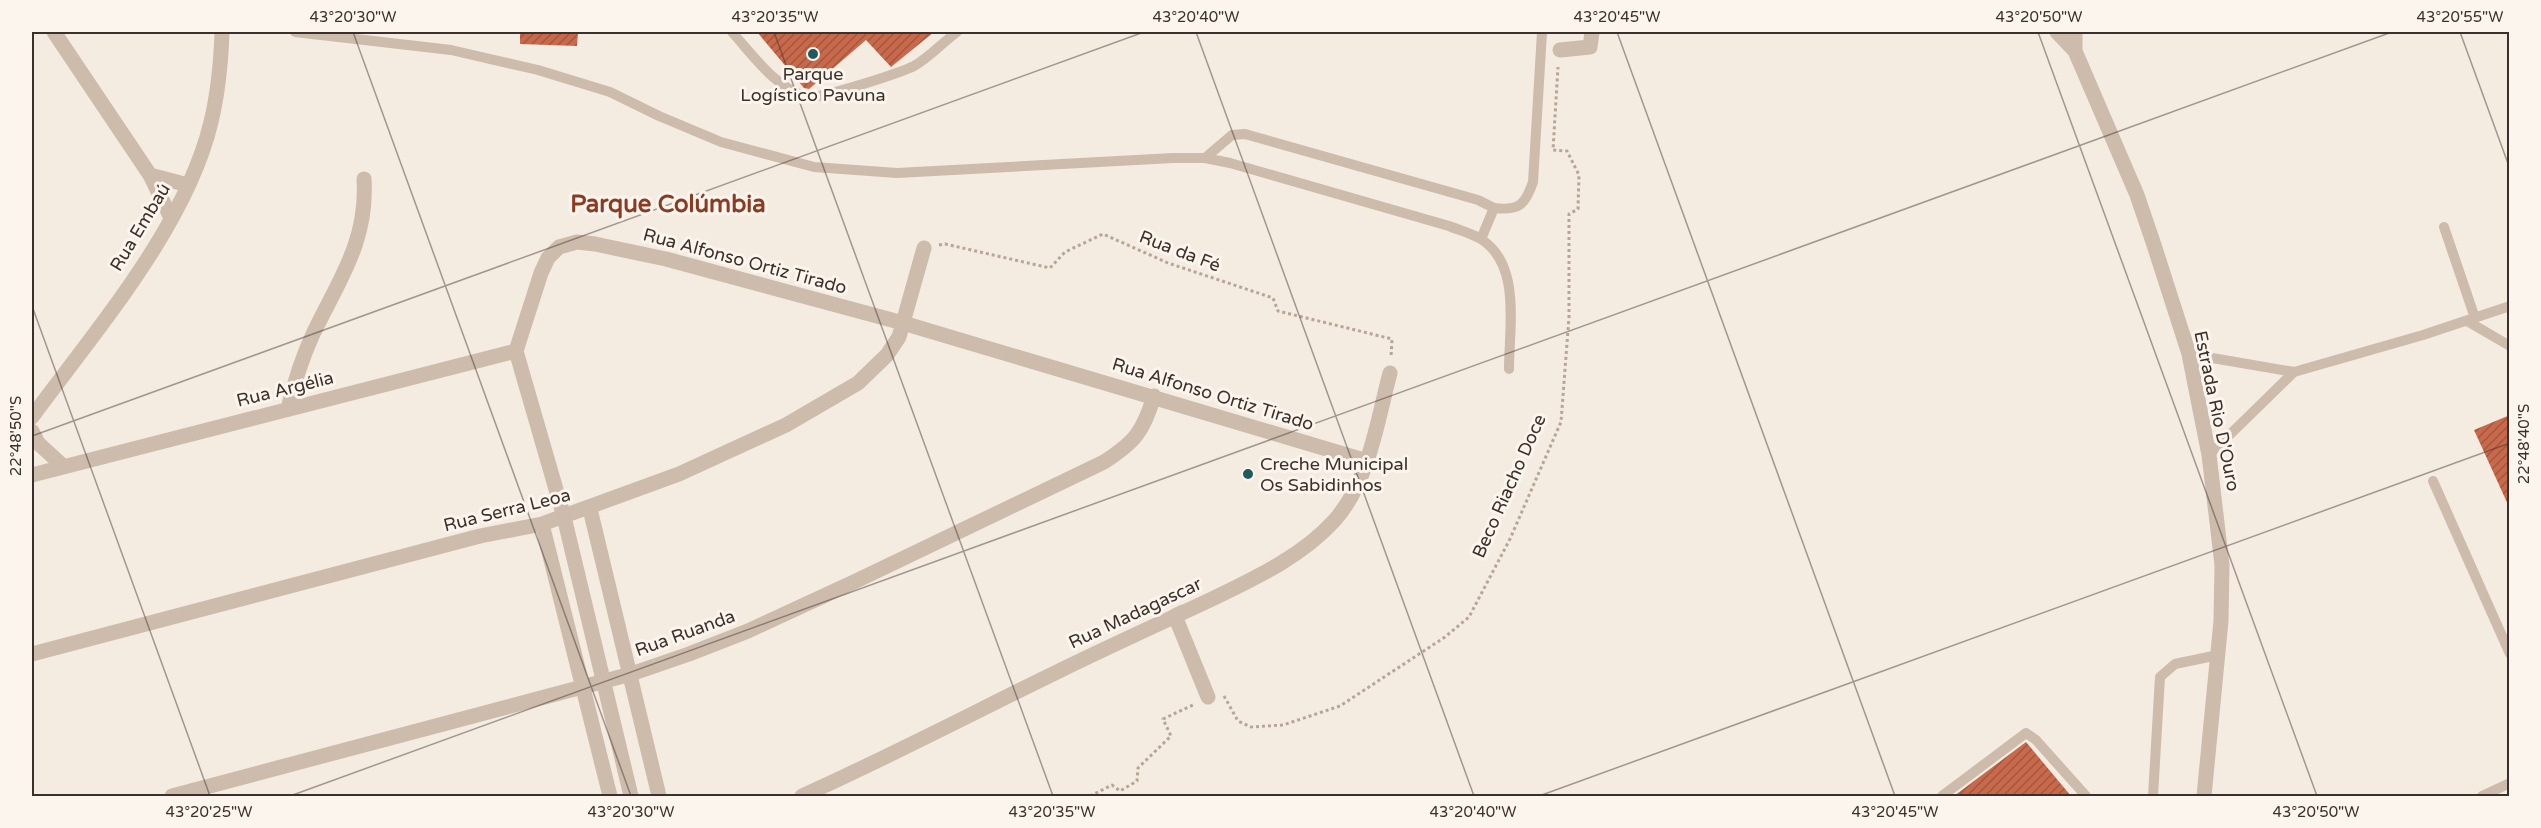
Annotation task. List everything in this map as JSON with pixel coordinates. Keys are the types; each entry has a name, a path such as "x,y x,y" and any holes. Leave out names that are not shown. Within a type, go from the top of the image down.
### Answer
{"street":[{"path":"54,32 150,175 171,218"},
{"name":"Rua Embaú","path":"32,417 122,296 171,218 188,185 211,122 220,66 222,32"},
{"path":"1560,50 1590,47 1592,32"},
{"name":"Estrada Rio D'Ouro","path":"2057,32 2075,51 2137,195 2189,354 2209,455 2222,565 2218,655 2204,796"},
{"name":"Estrada Rio D'Ouro","path":"2074,32 2075,51"},
{"path":"150,175 188,185"},
{"path":"288,409 296,377 312,336 353,256 363,226 366,204 364,179"},
{"name":"Rua Alfonso Ortiz Tirado","path":"516,351 548,258 559,247 576,242 666,259 903,323 1366,461"},
{"name":"Rua Serra Leoa","path":"32,654 480,536 542,524 590,509 679,474 778,429 858,383 887,355 899,337 924,248"},
{"path":"516,351 564,517 605,680 631,796"},
{"name":"Rua Argélia","path":"32,475 516,351"},
{"name":"Rua Madagascar","path":"802,796 877,763 1277,565 1322,533 1351,498 1366,461 1390,373"},
{"name":"Rua Ruanda","path":"172,796 631,674 748,631 1104,462 1136,439 1146,423 1154,396"},
{"path":"32,431 38,443 64,467"},
{"path":"590,509 659,796"},
{"path":"542,524 610,796"},
{"path":"1179,614 1208,697"}],"lane":[{"path":"296,32 451,50 538,70 610,92 721,142 814,167 897,173 1205,158 1230,163 1437,223 1481,239 1498,258 1506,273 1510,301 1509,369"},
{"path":"732,32 768,72 787,87 810,97 868,82 914,66 957,32"},
{"path":"1205,158 1232,135 1245,134 1478,200 1494,208 1509,210 1522,204 1533,182 1542,32"},
{"path":"1481,239 1494,208"},
{"path":"2444,227 2471,319 2510,346"},
{"path":"2189,354 2294,372 2510,306"},
{"path":"2209,455 2294,372"},
{"path":"2433,481 2510,654"},
{"path":"2153,796 2160,677 2175,664 2218,655"},
{"path":"1942,796 2026,733 2037,740 2086,796"},
{"path":"2482,796 2510,783"}],"path":[{"name":"Beco Riacho Doce","path":"1208,697 1225,696 1238,721 1251,727 1284,725 1340,706 1445,637 1469,617 1510,539 1561,422 1569,317 1569,214 1578,209 1579,175 1567,151 1553,150 1560,50"},
{"name":"Rua da Fé","path":"924,248 945,244 1050,268 1065,252 1103,234 1168,263 1273,298 1278,311 1392,339 1390,373"},
{"path":"1090,796 1112,785 1120,791 1137,780 1138,768 1171,736 1163,719 1208,697"}],"building":[{"path":"520,32 578,32 577,46 520,44"},
{"name":"Parque Logístico Pavuna","path":"757,32 934,32 891,67 866,40 809,89 804,88"},
{"path":"2510,415 2510,509 2474,430"},
{"path":"2026,742 2071,796 1954,796"}],"place":[{"name":"Parque Logístico Pavuna","path":"813,54"},
{"name":"Creche Municipal Os Sabidinhos","path":"1248,474"}],"district":[{"name":"Parque Colúmbia","path":"668,204"}]}
